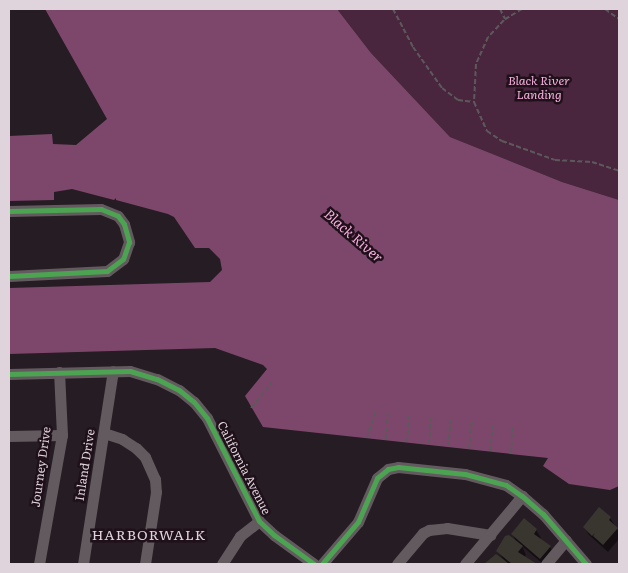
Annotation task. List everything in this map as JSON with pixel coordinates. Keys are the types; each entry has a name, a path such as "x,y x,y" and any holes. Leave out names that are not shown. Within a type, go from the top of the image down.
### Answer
{"street":[{"path":"9,211 101,209 118,216 124,224 129,242 123,259 107,271 9,276"},
{"name":"California Avenue","path":"9,374 113,371 141,373 179,390 194,402 218,438 259,521 274,535 314,564"},
{"name":"Inland Drive","path":"83,564 113,371"},
{"name":"Journey Drive","path":"39,564 62,435 59,372"},
{"path":"104,433 122,439 136,448 145,457 155,479 156,492 145,564"},
{"path":"9,436 62,435"},
{"path":"322,564 358,522 377,478 385,471 395,467 447,472 500,482 522,496 566,540 586,564"},
{"path":"465,564 522,496"},
{"path":"222,564 240,536 259,521"},
{"path":"397,564 423,533 428,530 447,528 490,535"},
{"path":"546,564 566,540"}],"path":[{"path":"394,9 413,47 442,88 458,100 474,102"},
{"path":"500,9 505,19"},
{"path":"522,9 505,19 488,37 482,49 475,71 474,102 484,126 494,137 555,160 592,162 619,172"},
{"path":"605,9 619,19"},
{"path":"251,408 272,382"},
{"path":"367,438 375,412"},
{"path":"386,440 388,413"},
{"path":"407,442 409,415"},
{"path":"429,444 431,417"},
{"path":"448,446 451,419"},
{"path":"469,449 472,422"},
{"path":"490,451 493,425"},
{"path":"511,453 513,427"}],"green space":[{"name":"Black River Landing","path":"337,9 619,9 619,200 562,182 450,137 371,53"}],"water":[{"name":"Black River","path":"45,9 337,9 371,53 450,137 562,182 619,200 619,486 610,490 569,484 543,466 548,458 263,427 245,396 267,369 263,365 215,348 9,354 9,288 210,282 222,270 220,259 209,248 195,248 174,217 168,214 116,200 116,198 114,200 72,189 54,192 54,200 9,201 9,136 52,134 53,144 76,145 107,119"}],"building":[{"path":"599,507 611,517 609,520 618,528 603,545 593,536 595,533 592,536 583,527"},
{"path":"524,518 537,529 534,534 551,546 540,559 511,534"},
{"path":"509,535 523,546 518,552 537,564 512,564 496,551 505,536"},
{"path":"496,554 503,559 509,564 484,564"}],"cycle path":[{"path":"9,211 101,209 118,216 124,224 129,242 123,259 107,271 9,276"},
{"path":"9,374 130,371 157,379 179,390 194,402 207,418 259,521 274,535 314,564"},
{"path":"322,564 358,522 377,478 388,469 398,467 465,474 506,485 543,514 586,564"}],"district":[{"name":"HARBORWALK","path":"149,534"}]}
